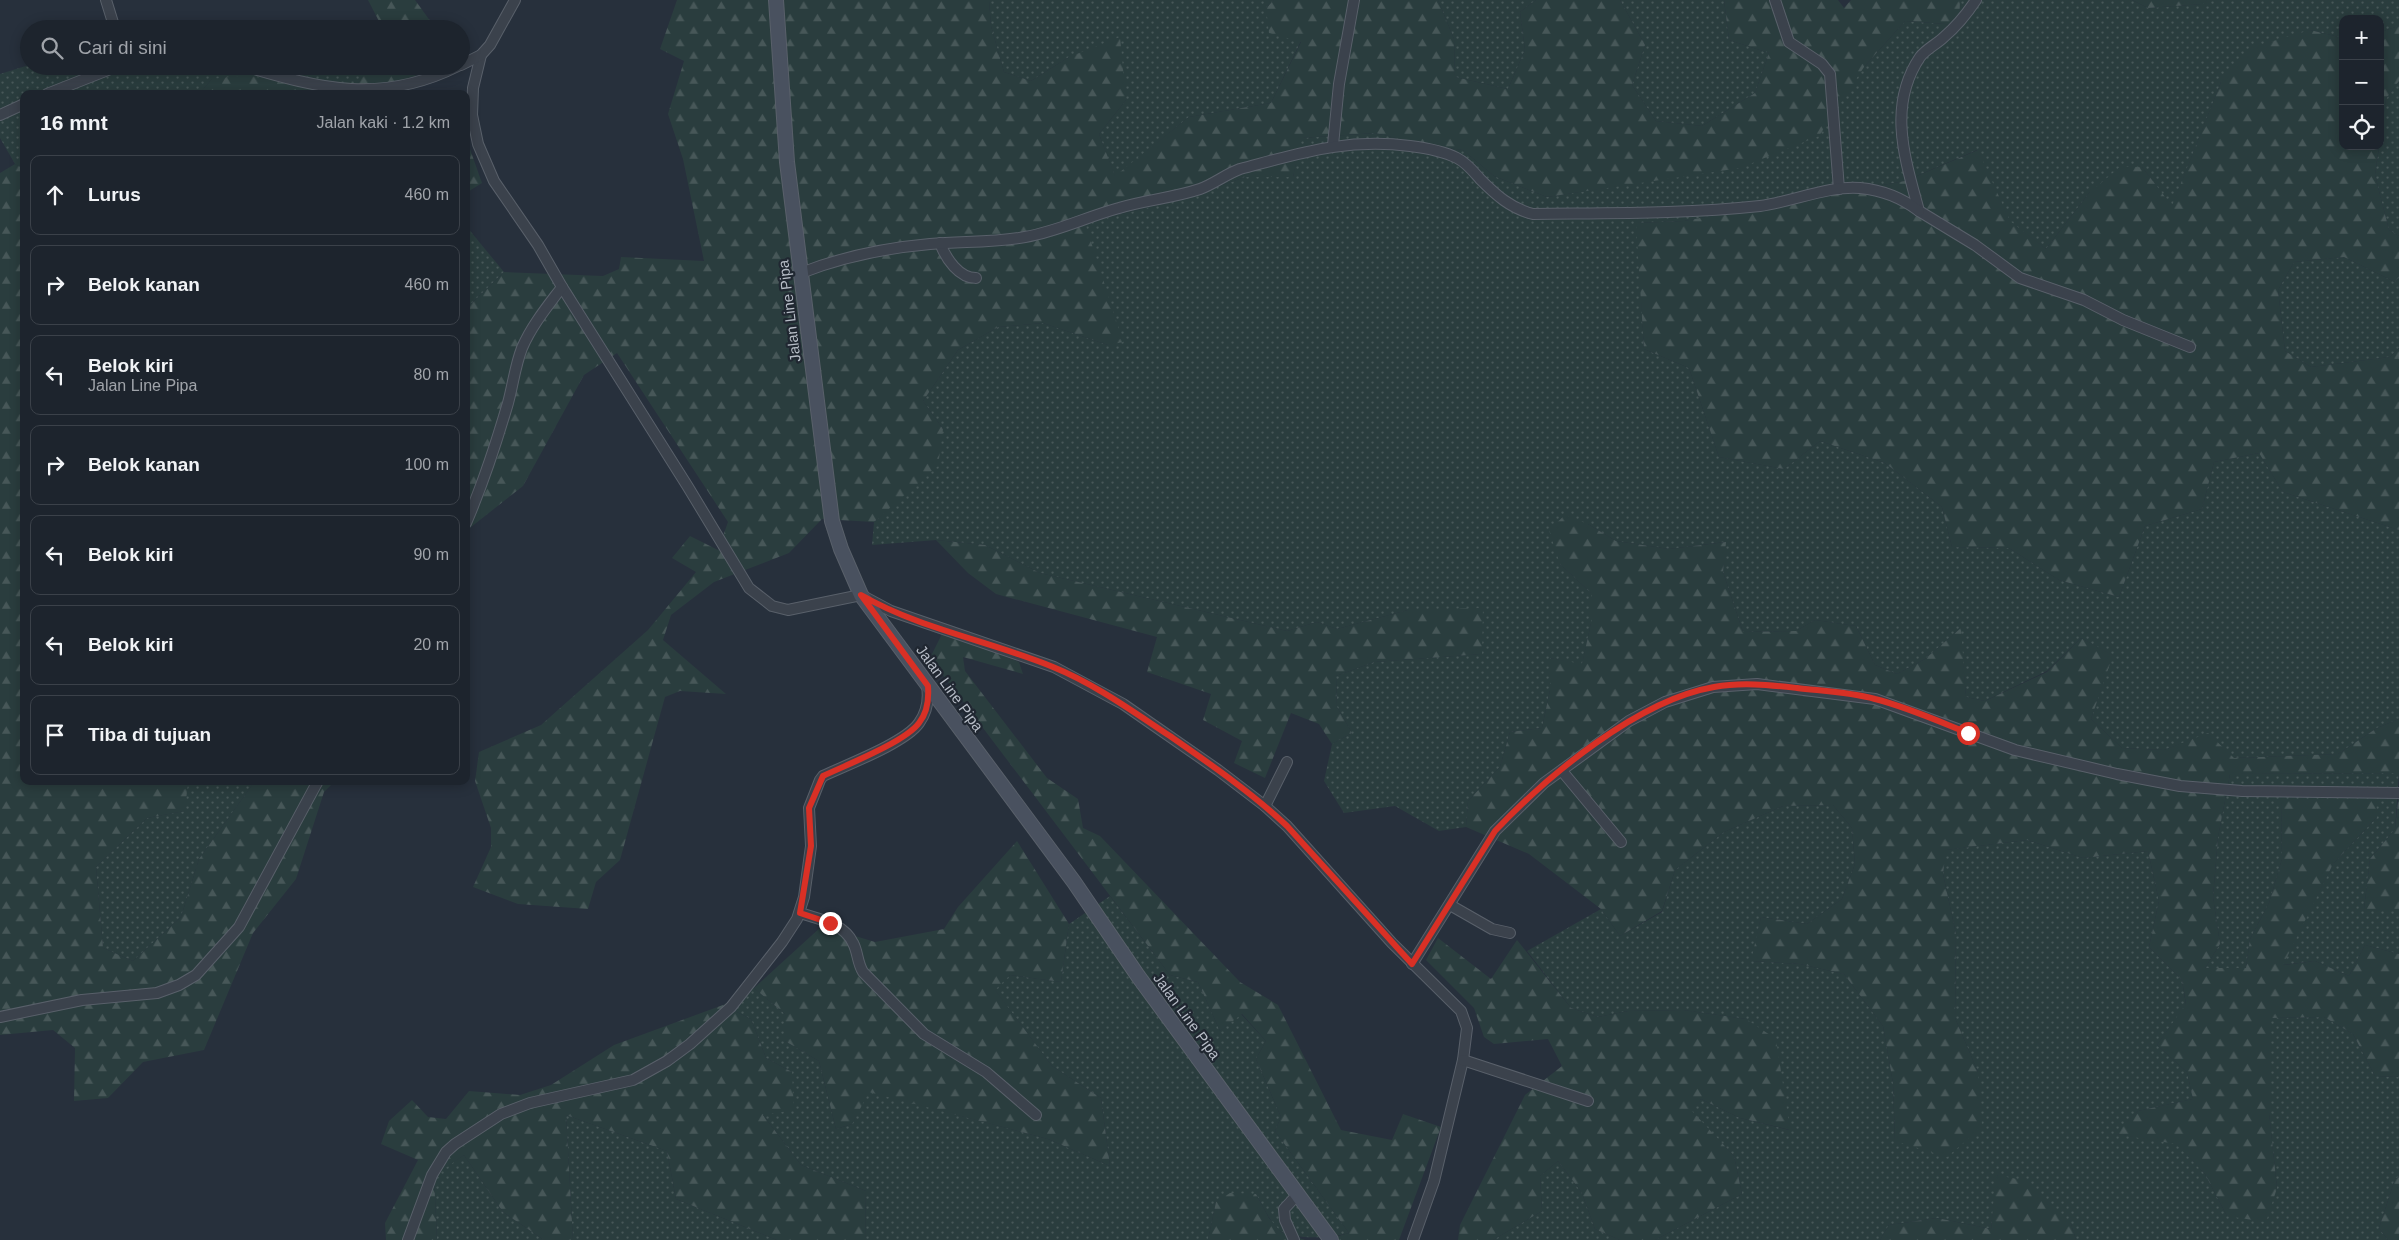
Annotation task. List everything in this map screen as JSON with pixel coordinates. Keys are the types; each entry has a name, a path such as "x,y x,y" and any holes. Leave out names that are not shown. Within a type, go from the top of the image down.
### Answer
{"main road":[{"name":"Jalan Line Pipa","path":"776,0 787,162 832,521 840,549 861,595 1074,882 1144,984 1332,1240"}],"street":[{"path":"106,0 112,20"},
{"path":"516,0 496,35 481,55 476,72 471,101 478,144 494,181 538,245 562,287 749,588 772,606 788,610 861,595 890,610 1029,657 1071,675 1123,704 1218,770 1265,806 1287,826 1412,964 1463,1017 1467,1028 1463,1060 1434,1181 1413,1240"},
{"path":"1333,145 1338,84 1354,0"},
{"path":"1775,0 1789,42 1822,64 1830,74 1839,189"},
{"path":"1920,211 1902,149 1901,105 1905,89 1921,56 1963,20 1976,0"},
{"path":"470,61 481,55"},
{"path":"57,90 95,75"},
{"path":"276,75 311,85 351,90 409,84 439,75"},
{"path":"0,115 20,106"},
{"path":"801,273 836,259 876,250 940,243 1004,240 1062,229 1121,207 1198,190 1227,173 1333,145 1392,144 1432,149 1457,158 1467,164 1505,202 1518,210 1533,214 1645,213 1762,206 1839,189 1860,188 1888,194 1908,203 1975,245 2020,278 2084,300 2123,320 2190,347"},
{"path":"940,243 943,251 960,272 966,277 976,278"},
{"path":"470,513 483,480 523,347 538,319 562,287"},
{"path":"1412,964 1495,831 1544,783 1628,721 1665,702 1712,687 1756,684 1875,698 2015,750 2117,774 2180,786 2242,791 2399,792"},
{"path":"408,1240 432,1175 446,1152 455,1144 515,1108 545,1099 633,1080 667,1061 690,1044 731,1007 782,942 800,913 811,846 809,808 820,780 823,776 899,739 920,723 927,706 928,686"},
{"path":"1265,806 1287,762"},
{"path":"1562,771 1621,842"},
{"path":"0,1017 82,1000 157,994 179,985 196,975 239,927 316,785"},
{"path":"1450,905 1492,929 1510,933"},
{"path":"800,913 841,928 853,943 858,963 863,972 924,1034 986,1072 1036,1115"},
{"path":"1463,1060 1588,1101"},
{"path":"1294,1240 1285,1220 1284,1209 1298,1194"}],"green space":[{"path":"368,0 415,0 429,20 378,20"},
{"path":"677,0 989,0 991,26 1004,72 1031,81 1069,57 1120,37 1126,100 1099,134 1115,176 1189,117 1271,103 1301,42 1269,33 1266,8 1274,0 1438,0 1454,39 1455,77 1508,89 1525,50 1520,12 1536,0 1620,0 1645,45 1632,85 1656,121 1702,126 1755,93 1769,53 1729,40 1724,0 1838,0 1844,8 1851,0 1960,0 1959,25 1905,21 1864,67 1819,136 1740,168 1547,197 1494,176 1463,150 1426,145 1375,133 1302,138 1293,177 1245,177 1183,199 1085,223 1123,342 1108,345 1043,323 998,327 958,350 923,401 943,429 938,466 874,522 822,519 789,553 714,582 671,615 663,640 726,694 680,691 665,697 620,860 596,882 588,909 518,904 473,887 491,847 491,828 475,781 479,752 541,725 648,630 696,572 672,558 690,536 718,550 728,522 617,353 584,375 523,486 470,528 470,305 504,272 603,276 619,269 621,257 704,261 683,159 668,114 684,61 660,49"},
{"path":"989,0 1274,0 1266,8 1301,41 1271,103 1189,117 1115,177 1099,134 1126,100 1069,57 1031,81 1004,72 991,26"},
{"path":"1438,0 1536,0 1520,12 1525,50 1508,89 1455,77 1454,39"},
{"path":"1620,0 1724,0 1729,40 1769,53 1755,93 1702,126 1656,121 1632,85 1645,45"},
{"path":"1960,0 2132,0 2148,8 2202,4 2207,0 2399,0 2399,26 2384,31 2384,15 2339,15 2339,37 2310,30 2221,82 2172,207 2142,167 2089,193 2046,249 2010,222 1977,150 1905,181 1684,221 1637,223 1644,349 1689,368 1719,457 1784,469 1820,441 1885,463 1942,507 1952,547 2009,548 2059,580 2119,597 2145,526 2202,509 2214,462 2259,453 2283,492 2399,530 2399,719 2377,728 2338,754 2233,758 2208,734 2164,750 2122,748 2091,719 2112,655 2081,638 2047,671 1985,701 1966,697 1960,629 1925,659 1897,674 1875,665 1856,626 1815,620 1796,631 1743,632 1723,572 1725,542 1669,549 1616,541 1588,524 1560,564 1591,593 1591,623 1582,665 1550,658 1550,690 1542,728 1510,732 1500,767 1468,801 1466,827 1439,831 1395,806 1344,813 1324,781 1332,744 1352,733 1337,707 1336,676 1374,662 1481,654 1408,610 1337,629 1317,622 1287,631 1040,573 985,545 936,540 872,545 874,522 903,495 943,429 923,401 958,350 998,327 1043,323 1108,345 1085,223 1183,199 1245,177 1293,177 1301,138 1375,133 1426,145 1463,150 1494,176 1547,197 1617,186 1864,67 1905,21 1958,25"},
{"path":"2132,0 2207,0 2203,4 2148,8"},
{"path":"2399,26 2399,81 2386,99 2384,113 2384,60 2384,31"},
{"path":"2310,30 2339,37 2339,150 2378,150 2375,175 2389,230 2399,236 2399,276 2395,282 2344,257 2294,262 2278,290 2285,351 2311,367 2390,357 2399,348 2399,530 2283,492 2259,453 2214,462 2202,509 2145,526 2119,597 2059,580 2009,548 1952,547 1942,507 1885,463 1820,441 1784,469 1719,457 1689,368 1644,349 1636,223 1684,221 1905,181 1978,150 2010,221 2046,249 2089,193 2120,167 2142,167 2172,206 2221,82 2253,47"},
{"path":"20,68 20,75 363,75 355,90 299,90 212,79 202,90 20,90 20,167 15,164 0,138 0,74"},
{"path":"248,75 313,90 202,90 212,79"},
{"path":"362,75 416,75 399,90 355,90"},
{"path":"2399,81 2399,236 2389,230 2375,175 2379,150 2384,150 2386,99"},
{"path":"470,149 482,183 470,190"},
{"path":"15,164 20,167 20,785 188,785 185,811 147,818 96,867 103,948 133,961 181,917 199,859 252,785 331,785 324,792 296,879 253,933 204,1050 143,1062 108,1098 74,1101 75,1048 53,1030 0,1035 0,173"},
{"path":"470,231 504,272 470,305"},
{"path":"2344,257 2395,282 2399,276 2399,348 2390,357 2311,367 2285,351 2278,290 2294,262"},
{"path":"1565,515 1588,524 1616,541 1669,549 1726,542 1723,572 1743,632 1796,631 1815,620 1856,626 1875,665 1897,674 1925,659 1961,628 1966,697 1985,701 2047,672 2081,638 2113,655 2091,719 2122,748 2164,750 2208,733 2234,758 2338,754 2377,728 2399,719 2399,773 2230,774 2218,837 2213,897 2220,944 2205,968 2246,968 2250,939 2269,903 2282,859 2281,801 2376,801 2377,817 2333,864 2283,965 2315,961 2349,976 2365,945 2399,954 2399,1077 2375,1076 2353,1034 2324,1017 2269,1018 2269,1112 2277,1188 2266,1222 2227,1216 2205,1174 2176,1144 2115,1134 2138,1111 2193,1099 2187,1072 2157,1045 2186,1004 2182,980 2149,947 2159,901 2148,851 2083,858 2027,840 1946,850 1943,874 1956,934 1955,1018 1978,1072 1982,1127 1947,1157 1895,1141 1893,1083 1883,1026 1844,974 1800,964 1751,961 1761,917 1807,924 1842,899 1855,864 1852,828 1833,805 1783,806 1724,832 1675,870 1662,911 1620,936 1601,909 1529,854 1466,827 1468,801 1500,767 1510,732 1542,728 1550,690 1550,658 1582,664 1591,623 1591,593 1560,564 1549,530"},
{"path":"936,540 985,545 1040,573 1287,631 1317,622 1337,629 1408,610 1483,608 1482,654 1374,662 1336,676 1337,707 1352,733 1332,744 1319,724 1291,713 1265,778 1234,763 1242,741 1203,720 1211,694 1147,672 1157,637 996,594 968,573"},
{"path":"943,632 1019,662 1023,674 963,657 965,671 1047,778 1078,799 1083,828 1100,836 1240,982 1278,1005 1341,1130 1392,1140 1403,1114 1441,1127 1399,1240 1324,1240 1349,1233 1275,1131 1281,1117 1256,1059 1266,1041 1242,1014 1220,1031 1198,982 1170,975 930,658"},
{"path":"2399,773 2395,829 2370,859 2364,909 2399,909 2399,954 2365,945 2349,976 2315,961 2282,965 2333,864 2377,817 2281,801 2282,859 2269,903 2250,939 2246,968 2205,968 2220,944 2213,897 2218,837 2230,774"},
{"path":"187,785 252,785 199,859 181,917 133,961 103,948 96,867 147,818 184,811"},
{"path":"2399,792 2399,909 2364,909 2370,859 2395,829"},
{"path":"1833,805 1852,828 1855,864 1842,899 1807,924 1761,917 1752,961 1800,964 1844,974 1883,1026 1893,1083 1895,1141 1978,1072 1955,1018 1956,934 1943,874 1945,850 2027,840 2083,858 2148,851 2159,901 2149,947 2182,980 2186,1005 2157,1045 2187,1072 2193,1099 2138,1111 2116,1134 2176,1143 2205,1174 2227,1216 2277,1188 2269,1113 2269,1018 2324,1017 2353,1034 2375,1076 2399,1077 2399,1177 2395,1179 2379,1228 2388,1240 2076,1240 2071,1224 1997,1175 1991,1229 1937,1218 1889,1225 1880,1240 1655,1240 1742,1194 1734,1156 1691,1111 1701,1099 1740,1118 1789,1130 1746,1019 1683,1010 1628,1011 1598,1017 1571,1008 1527,951 1601,909 1620,936 1662,912 1675,870 1724,832 1783,806"},
{"path":"1017,841 1069,924 1061,982 1010,975 995,990 1052,1066 1101,1098 1110,1166 1048,1139 869,1092 852,1124 836,1129 819,1061 785,1041 785,1014 754,988 822,926 875,942 944,929 958,907"},
{"path":"1110,896 1170,975 1198,982 1220,1031 1241,1014 1266,1041 1256,1059 1281,1117 1275,1131 1349,1233 1314,1237 1287,1234 1280,1231 1269,1218 1256,1194 1216,1202 1208,1240 865,1240 866,1191 801,1165 763,1115 792,1072 766,1058 751,1019 723,1005 754,988 785,1014 785,1041 819,1061 836,1129 852,1124 868,1091 1048,1139 1110,1166 1101,1098 1052,1066 994,989 1010,975 1061,982 1069,924"},
{"path":"1438,938 1491,979 1517,940 1571,1008 1598,1017 1628,1011 1683,1010 1746,1019 1776,1039 1790,1130 1740,1118 1701,1099 1692,1111 1734,1156 1742,1194 1655,1240 1620,1240 1595,1229 1582,1193 1558,1161 1540,1176 1542,1211 1493,1240 1458,1240 1460,1225 1525,1095 1562,1066 1548,1039 1494,1044 1484,1037 1474,1008 1426,960"},
{"path":"723,1005 751,1019 766,1058 792,1072 794,1110 763,1115 801,1165 866,1191 865,1240 777,1240 676,1199 667,1151 566,1115 573,1240 544,1240 503,1212 464,1155 434,1176 437,1240 386,1240 385,1223 418,1160 381,1144 389,1121 412,1100 428,1117 446,1119 469,1091 520,1095 551,1085 614,1045"},
{"path":"566,1115 667,1151 676,1199 777,1240 573,1240"},
{"path":"464,1155 503,1212 544,1240 437,1240 434,1175"},
{"path":"1558,1161 1582,1193 1595,1229 1620,1240 1493,1240 1542,1211 1540,1176"},
{"path":"1996,1175 2028,1181 2071,1224 2076,1240 1880,1240 1889,1225 1937,1218 1991,1229"},
{"path":"2399,1177 2399,1240 2388,1240 2379,1228 2395,1179"},
{"path":"1230,1193 1256,1194 1269,1218 1281,1232 1305,1240 1208,1240 1216,1202"}],"route":[{"path":"830,923 800,913 811,846 808,818 809,808 820,780 823,776 899,739 915,727 920,723 929,698 928,686 861,595 890,610 1054,667 1123,704 1218,770 1265,806 1287,826 1343,886 1371,920 1412,964 1495,831 1508,816 1544,783 1597,743 1628,721 1665,702 1712,687 1756,684 1875,698 1968,733"}]}
